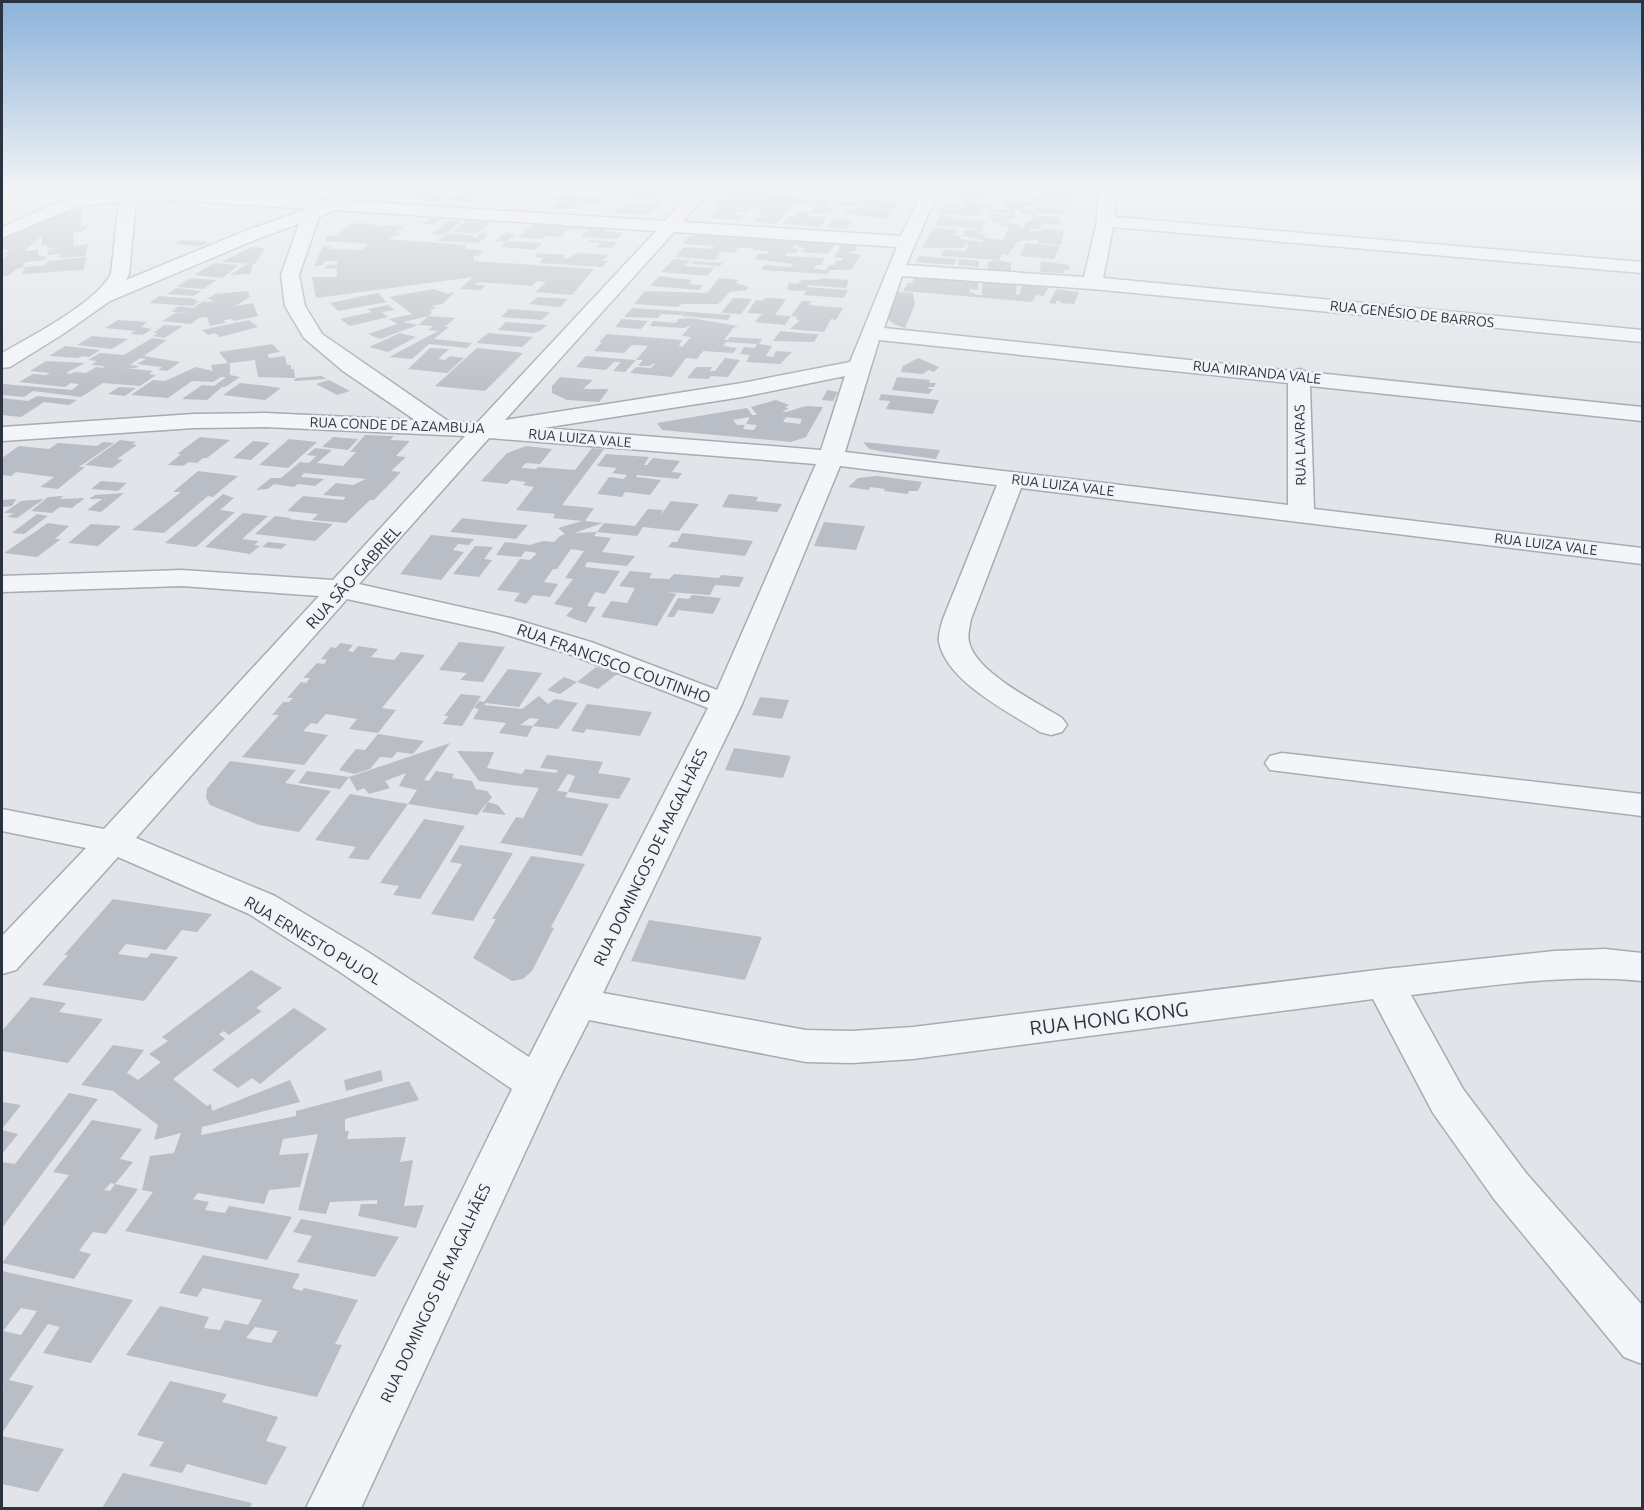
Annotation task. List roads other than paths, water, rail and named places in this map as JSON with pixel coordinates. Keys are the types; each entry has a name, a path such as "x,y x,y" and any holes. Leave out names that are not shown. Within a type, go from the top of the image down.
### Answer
{"street":[{"path":"104,297 114,286 122,260"},
{"path":"2,362 56,330 104,297 193,260"},
{"path":"295,260 290,275 295,306 314,338 442,428"},
{"name":"RUA SÃO GABRIEL","path":"2,960 114,842 483,430 639,260"},
{"name":"RUA DOMINGOS DE MAGALHÃES","path":"333,1509 536,1083 726,704 831,458 865,350 899,260"},
{"path":"1092,283 1097,260"},
{"path":"1566,260 1642,267"},
{"path":"121,269 151,271 178,267"},
{"name":"RUA GENÉSIO DE BARROS","path":"895,270 1092,283 1642,336"},
{"name":"RUA CONDE DE AZAMBUJA","path":"2,434 194,421 265,420 483,430 742,390 865,350"},
{"name":"RUA MIRANDA VALE","path":"865,350 1299,376 1642,414"},
{"name":"RUA LAVRAS","path":"1299,376 1301,514"},
{"name":"RUA LUIZA VALE","path":"483,430 831,458 1642,556"},
{"path":"1012,479 957,619 954,641 962,660 979,677 1051,725"},
{"name":"RUA FRANCISCO COUTINHO","path":"2,584 182,578 342,589 504,625 580,648 726,704"},
{"path":"1282,763 1642,806"},
{"name":"RUA ERNESTO PUJOL","path":"2,820 114,842 262,905 351,960 536,1083"},
{"name":"RUA HONG KONG","path":"578,1003 806,1046 852,1047 979,1035 1385,983 1554,965 1605,963 1642,967"},
{"path":"1385,983 1448,1101 1510,1186 1642,1341"}]}
